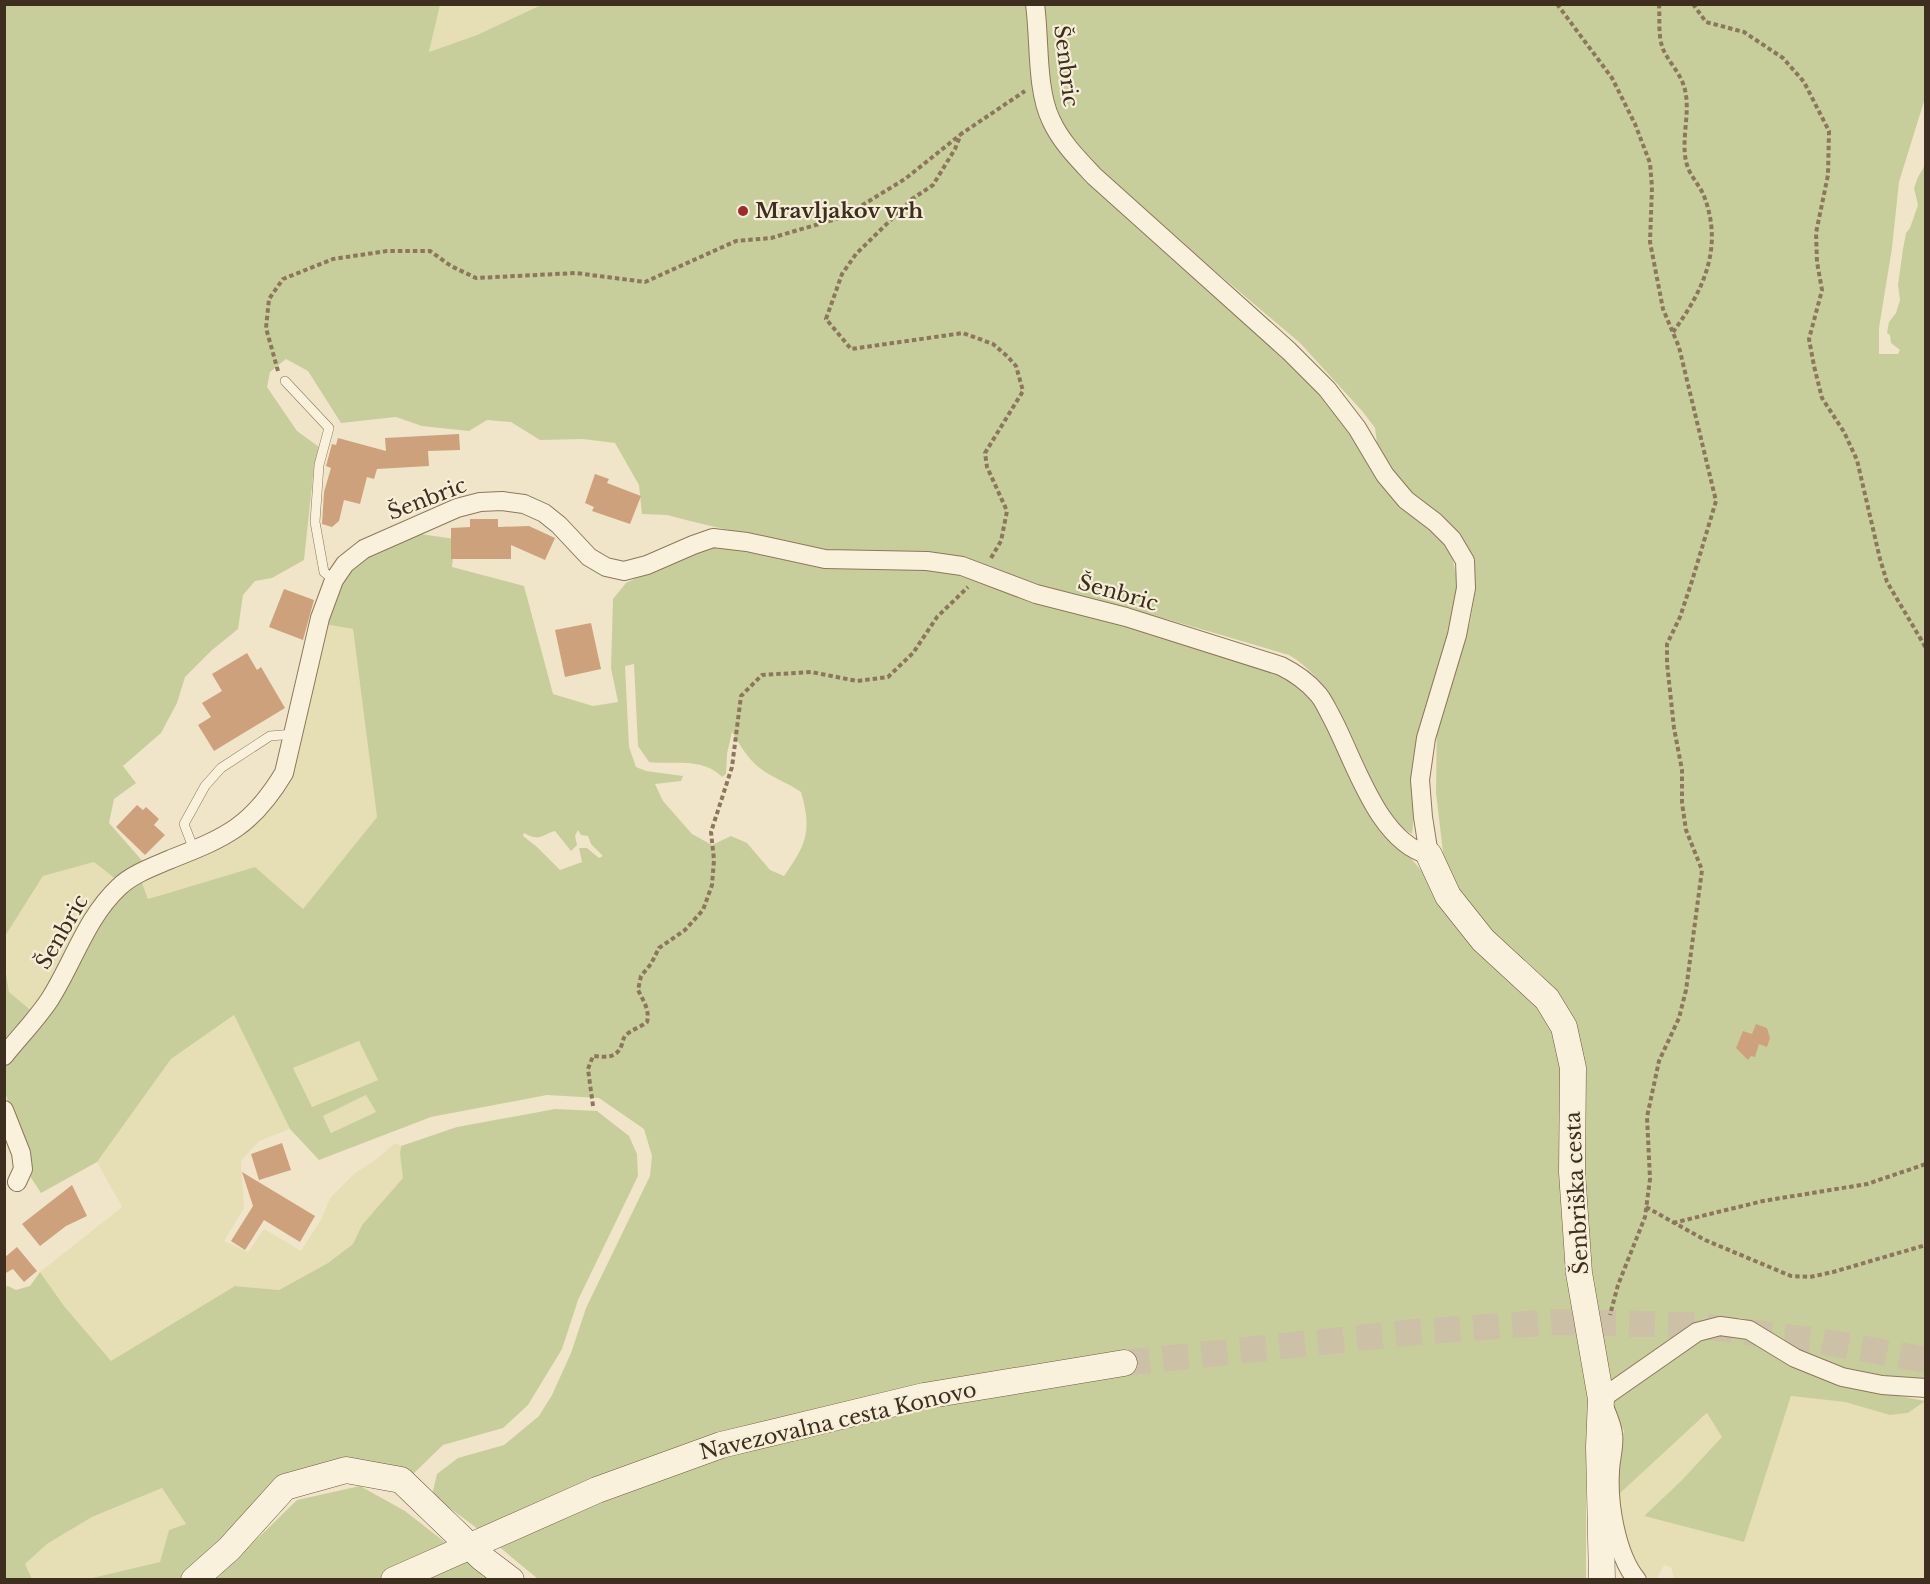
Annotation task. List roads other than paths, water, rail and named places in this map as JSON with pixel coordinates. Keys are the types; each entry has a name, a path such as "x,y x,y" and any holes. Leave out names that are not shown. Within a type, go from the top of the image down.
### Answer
{"street":[{"name":"Šenbric","path":"4,1056 49,1000 100,906 121,884 233,832 253,815 271,794 284,772 320,618 334,580 345,564 364,549 457,508 480,502 502,501 524,504 544,513 560,525 589,557 606,567 624,571 647,565 713,538 747,542 825,559 927,561 962,566 1036,594 1126,617 1281,666 1302,676 1319,694 1378,812 1398,837 1418,852 1429,855 1420,780 1426,738 1457,635 1466,588 1465,561 1452,539 1436,522 1406,500 1385,475 1357,428 1327,389 1094,176 1065,144 1051,121 1044,102 1035,4"},
{"name":"Šenbriška cesta","path":"1429,855 1448,896 1483,940 1547,999 1564,1027 1573,1068 1572,1172 1579,1273 1601,1399 1599,1447 1602,1580"},
{"path":"4,1110 21,1153 23,1169 17,1182"},
{"path":"1637,1580 1631,1573 1618,1542 1608,1491 1614,1436 1601,1399 1697,1332 1719,1326 1749,1330 1795,1358 1842,1377 1882,1385 1926,1388"},
{"name":"Navezovalna cesta Konovo","path":"394,1580 597,1491 722,1445 924,1396 1124,1362"},
{"path":"194,1580 229,1549 285,1487 346,1470 401,1480 482,1558 511,1580"}],"lane":[{"path":"285,381 329,428 319,465 315,522 324,572 334,580"},
{"path":"194,850 184,824 204,786 221,768 270,736 294,734"}],"tunnel":[{"path":"1124,1363 1415,1332 1555,1322 1691,1325 1820,1341 1926,1360"}],"place":[{"name":"Mravljakov vrh","path":"743,211"}]}
